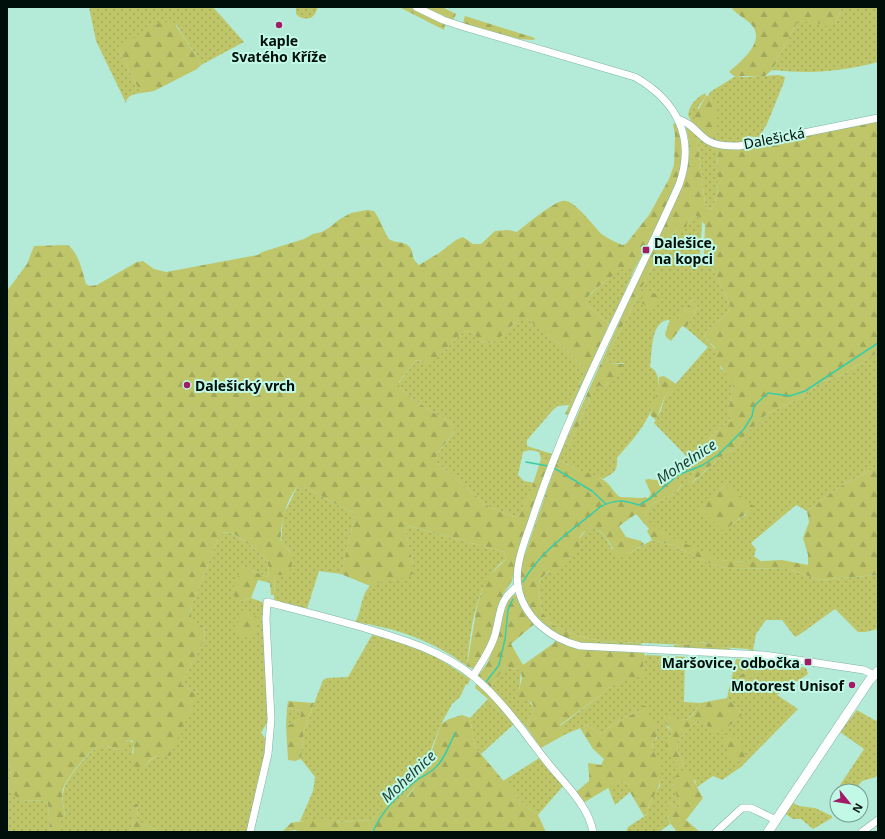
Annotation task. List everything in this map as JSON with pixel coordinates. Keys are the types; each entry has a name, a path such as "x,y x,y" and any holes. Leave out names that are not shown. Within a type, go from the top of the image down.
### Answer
{"main road":[{"path":"768,832 876,673"}],"street":[{"path":"416,7 443,20 464,27 635,77 656,91 667,103 678,119 686,146 682,178 570,421 544,486 522,551 518,574 518,586 524,604 530,614 540,626 560,640 580,646 764,655 876,673"},
{"name":"Dalešická","path":"678,119 688,122 707,140 722,146 739,146 878,118"},
{"path":"473,676 486,655 494,637 502,604 511,591 518,586"},
{"path":"250,832 268,754 271,719 266,619 267,602 406,640 446,658 473,676 505,708 569,788 591,820 593,832"},
{"path":"716,832 742,808 752,808 776,820"},
{"path":"862,832 878,820"}],"green space":[{"path":"89,7 213,7 244,42 201,65 177,25 117,48 141,93 133,94 128,98 126,103 96,41"},
{"path":"296,7 318,7 315,14 311,18 301,18 296,14"},
{"path":"399,7 409,7 445,25 444,30"},
{"path":"424,7 442,7 456,14 453,20"},
{"path":"731,7 842,7 835,24 829,28 823,24 798,21 772,70 765,76 734,76 729,72 751,50 756,37 755,30 750,23"},
{"path":"842,7 878,7 878,62 838,70 813,72 772,70 798,21 835,24"},
{"path":"465,16 535,38 534,40 519,39 463,23"},
{"path":"173,21 201,65 197,69 154,91 141,93 117,48 159,23"},
{"path":"779,75 785,77 784,82 767,124 759,137 747,136 747,142 740,144 712,141 715,107 709,95 710,92 736,76"},
{"path":"705,93 706,96 698,107 699,130 692,123 688,115 694,102 698,97"},
{"path":"709,95 715,106 716,115 716,129 712,141 699,130 694,117 706,96"},
{"path":"878,121 878,352 842,375 819,383 806,395 768,413 748,431 739,446 722,456 690,484 687,481 687,477 693,473 698,463 696,459 700,449 706,441 731,420 729,406 733,386 715,358 715,348 704,336 709,328 725,315 731,307 718,279 704,255 705,225 698,217 694,215 687,223 686,228 680,232 676,231 665,240 606,360 611,364 627,364 627,367 612,381 594,389 569,445 565,443 644,267 681,189 689,158 689,143 686,128 689,127 697,136 705,204 711,209 717,197 718,189 717,147"},
{"path":"676,123 683,145 681,175 661,221 635,268 626,267 609,278 591,293 585,303 609,324 569,415 565,414 584,374 584,368 561,345 527,319 516,322 493,342 484,343 470,332 462,333 431,364 426,364 419,360 415,361 399,382 399,386 413,399 454,426 452,436 439,451 436,462 489,507 518,518 532,487 541,459 549,464 518,553 512,581 503,594 492,632 482,659 473,669 467,666 477,605 488,577 506,559 504,552 409,526 405,529 413,564 413,573 409,577 381,582 370,586 341,574 355,515 302,486 298,486 287,505 281,529 281,543 289,550 293,561 288,575 275,575 274,595 271,595 270,583 258,580 251,598 238,602 232,592 242,566 267,577 269,573 268,565 263,556 237,536 229,532 219,536 192,605 191,618 204,627 205,638 181,684 195,693 197,697 170,756 157,756 151,759 142,769 139,769 132,764 134,747 133,741 131,740 127,741 121,749 118,750 105,746 96,748 79,764 65,784 62,796 65,817 60,819 60,832 50,832 48,803 45,801 22,800 17,798 9,789 8,785 11,776 10,768 7,762 7,291 27,264 34,246 68,245 75,253 86,284 90,286 97,285 137,262 143,261 154,269 166,272 258,255 262,252 322,232 351,213 367,210 374,211 389,239 409,246 416,263 419,265 439,253 456,240 463,237 473,244 481,244 495,231 508,230 517,232 546,210 562,201 567,201 578,208 603,235 622,245 626,244 649,215 669,179 674,165 675,135 673,124"},
{"path":"697,136 717,147 718,189 717,197 711,209 705,204"},
{"path":"694,215 701,219 700,255 704,255 718,279 731,307 725,315 709,328 704,336 715,349 721,369 726,373 733,386 729,406 731,420 706,441 700,449 696,459 698,463 693,473 692,483 722,456 739,446 748,431 768,413 806,395 819,383 842,375 878,352 878,466 841,486 807,511 796,505 751,543 756,549 754,556 762,562 736,562 721,560 704,554 659,531 651,525 645,514 652,504 676,493 682,485 673,475 690,460 654,423 661,410 665,396 708,347 686,328 698,307 692,300 678,319 664,321 655,332 652,344 650,367 655,371 657,376 658,390 656,397 646,421 617,458 617,466 614,472 603,479 577,469 562,461 556,464 565,443 569,445 594,389 598,385 608,384 624,363 611,364 606,360 665,240 687,223","holes":["725,485 747,514 723,530 701,509"]},
{"path":"626,266 635,268 609,324 585,303 591,294 609,278"},
{"path":"649,292 656,294 659,301 652,307 647,307 642,303 643,293"},
{"path":"692,300 698,307 686,328 682,326 671,341 665,334 670,319 678,319"},
{"path":"521,318 530,321 561,345 584,368 584,374 569,405 558,406 553,410 527,440 527,446 552,454 549,464 541,459 539,452 530,450 523,452 518,475 524,481 534,483 518,518 489,507 436,462 439,452 452,436 454,426 413,399 398,384 415,361 419,360 426,364 442,353 462,333 468,331 471,332 483,343 493,342"},
{"path":"664,376 676,384 665,396 656,420 650,415 658,388 659,377"},
{"path":"562,461 572,467 597,476 605,481 620,497 648,498 651,494 645,480 656,480 673,475 682,484 676,493 652,504 645,514 647,520 662,533 721,560 745,562 782,560 808,565 808,555 803,538 809,522 807,511 841,486 878,466 878,575 819,580 789,569 726,568 711,564 672,545 652,540 647,531 649,529 636,514 619,526 626,537 641,541 644,544 628,554 618,557 602,533 596,529 586,530 579,539 580,548 555,571 548,571 540,580 538,589 542,612 553,625 578,636 601,641 641,643 645,656 643,663 643,674 632,681 621,681 605,690 601,695 560,725 566,734 541,748 526,727 534,708 532,703 527,700 522,703 517,697 522,678 521,672 517,668 513,669 505,666 491,687 510,708 505,714 499,712 488,699 475,688 478,676 488,662 497,638 502,611 509,599 514,595 523,592 520,577 523,560 556,464","holes":["539,620 558,636 554,643 523,665 511,644"]},
{"path":"298,485 355,515 341,574 319,571 307,609 275,601 274,599 275,575 290,551 281,543 283,516"},
{"path":"725,485 755,507 723,531 700,509"},
{"path":"409,526 504,552 506,559 495,569 487,580 476,608 470,638 467,666 441,649 414,637 385,628 355,622 359,614 364,595 372,584 409,576 413,573 413,564 405,529"},
{"path":"590,528 601,533 606,538 612,549 628,554 652,540 672,545 711,564 726,568 789,569 819,580 878,575 878,629 858,632 835,609 795,637 782,620 766,620 756,634 753,651 748,649 719,647 705,642 686,645 601,641 578,636 553,625 542,612 538,589 540,580 586,530"},
{"path":"229,532 243,540 258,552 266,561 269,568 267,577 242,566 238,602 251,598 265,603 268,721 261,733 265,738 266,744 264,762 248,832 162,832 138,822 138,805 135,804 130,832 60,832 60,819 65,817 63,796 66,784 79,765 96,748 104,746 118,750 129,740 134,743 132,753 145,766 154,758 166,756 192,708 195,693 181,684 205,638 204,627 191,619 192,605 219,536 223,533"},
{"path":"247,612 255,615 259,619 253,637 243,636 236,629 240,613"},
{"path":"372,635 401,642 435,656 470,679 468,685 466,684 460,697 452,704 441,724 418,783 404,800 396,804 391,803 380,809 372,820 342,822 300,821 313,791 315,777 301,759 304,730 323,680 327,678 348,677"},
{"path":"698,642 730,648 731,651 674,648 674,645 686,645"},
{"path":"645,656 685,657 684,702 700,703 688,719 681,721 664,715 667,727 672,731 671,735 666,740 679,767 684,765 678,752 677,742 697,721 703,723 711,730 716,732 728,726 742,715 727,698 736,659 759,660 737,678 735,681 736,688 758,671 768,660 806,668 808,674 777,695 798,709 741,767 722,780 713,776 697,787 695,780 673,784 680,805 676,808 668,802 670,813 668,818 670,824 659,832 626,832 628,827 648,814 647,811 654,794 660,786 659,763 652,748 653,742 657,738 657,732 647,714 641,710 618,721 598,734 588,725 566,734 560,726 601,695 605,690 621,681 632,681 644,669 643,663"},
{"path":"759,660 768,660 758,671 736,688 735,681 737,678"},
{"path":"505,666 513,669 517,668 521,672 519,691 534,708 526,727 491,687"},
{"path":"727,698 742,715 728,727 715,732 704,723 697,721 677,742 678,752 684,765 679,767 676,765 665,748 666,740 671,735 672,731 665,723 664,714 677,719 686,720 693,715 700,703"},
{"path":"488,699 499,712 505,714 515,723 481,754 475,747 470,718"},
{"path":"288,701 314,703 304,730 301,759 295,761 288,760 286,726 299,719 301,711 287,708"},
{"path":"642,705 647,707 657,733 657,737 652,747 659,761 660,768 658,788 649,806 648,814 644,816 630,792 630,785 620,781 583,803 576,792 589,781 588,763 601,765 604,759 593,749 580,728 588,725 598,734 601,733 618,721 641,710"},
{"path":"287,708 301,711 302,715 297,721 286,726"},
{"path":"857,710 876,721 878,717 878,773 876,777 862,781 860,783 841,783 864,749 840,732"},
{"path":"462,715 470,718 475,747 523,804 538,815 546,832 300,832 295,830 282,832 291,823 296,822 321,819 342,822 372,820 380,809 382,801 398,803 406,798 413,791 425,768 441,724 449,719"},
{"path":"733,736 738,738 745,758 735,763 730,761 725,742 727,738"},
{"path":"541,757 563,786 538,815 523,804 503,781"},
{"path":"7,762 10,768 11,776 8,785 9,789 22,800 45,801 48,803 50,832 7,832"},
{"path":"688,770 703,798 686,820 700,832 677,832 668,818 670,813 666,802 676,808 680,805 674,788 674,779 676,775"},
{"path":"620,781 630,785 630,792 615,805 608,787"},
{"path":"792,802 799,806 815,808 829,815 829,820 813,829 801,819 793,819 784,813"},
{"path":"134,804 138,804 138,822 162,832 130,832 132,827"}],"waterway":[{"name":"Mohelnice","path":"523,582 530,571 548,550 600,507 619,501 639,505 651,498 678,475 703,465 719,454 744,429 752,416 754,406 768,393 790,396 805,391 878,343"},
{"path":"526,462 548,466"},
{"path":"554,468 592,491 606,504"},
{"name":"Mohelnice","path":"486,682 499,665 505,639 508,610 513,599"},
{"name":"Mohelnice","path":"373,832 376,824 397,797 438,764 444,756 455,733"}],"place":[{"name":"kaple Svatého Kříže","path":"279,25"},
{"name":"Dalešice, na kopci","path":"646,250"},
{"name":"Dalešický vrch","path":"187,385"},
{"name":"Maršovice, odbočka","path":"808,662"},
{"name":"Motorest Unisof","path":"852,685"}]}
